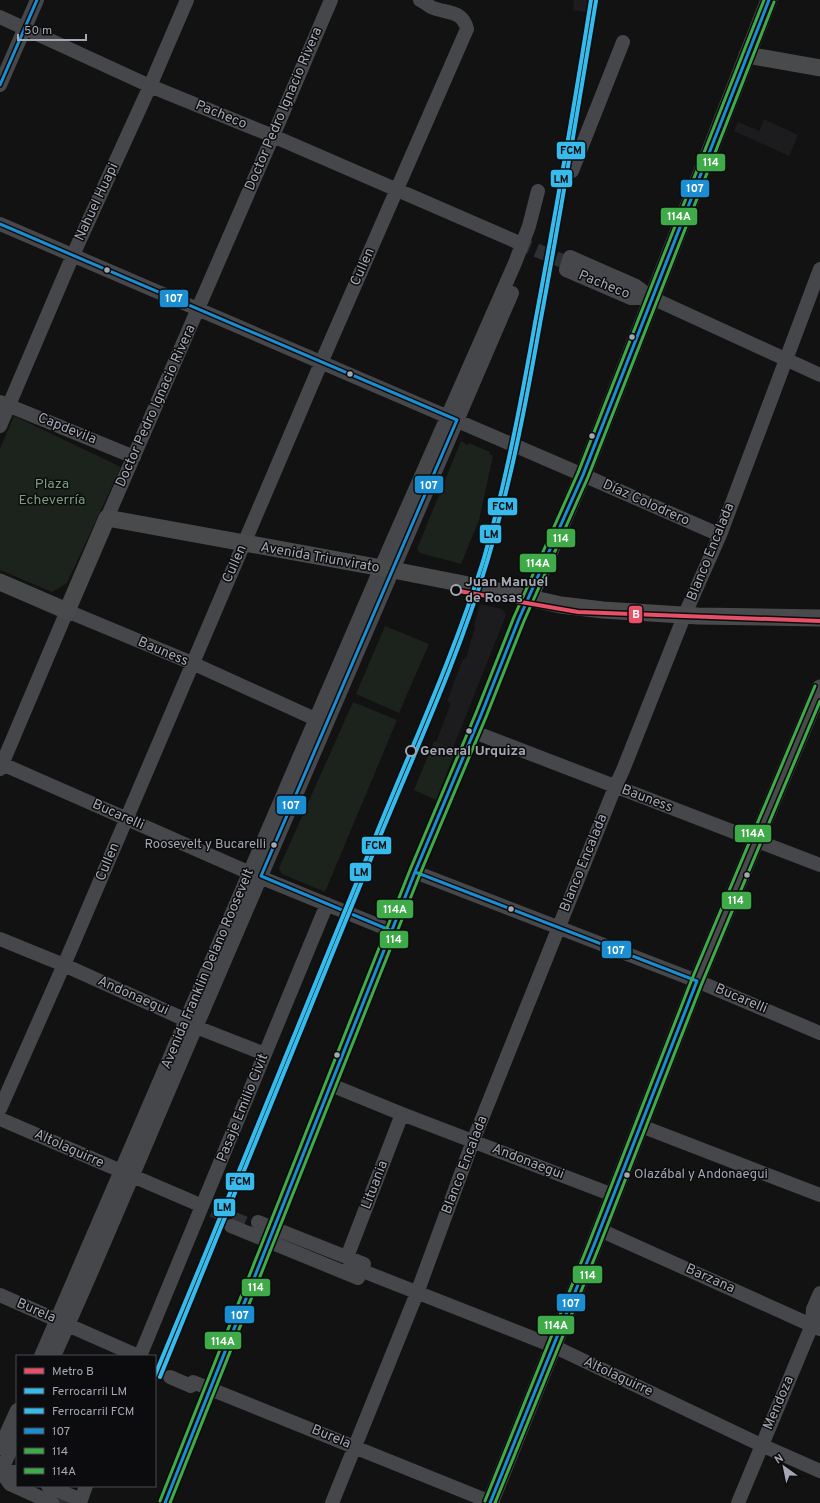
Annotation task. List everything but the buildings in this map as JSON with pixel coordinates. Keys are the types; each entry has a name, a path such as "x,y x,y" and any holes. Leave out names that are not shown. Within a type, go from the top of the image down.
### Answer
{"main road":[{"path":"529,599 583,475 769,0"},
{"path":"747,56 820,68"},
{"name":"Avenida Triunvirato","path":"107,518 480,587 561,606 685,614 820,618"},
{"name":"Doctor Pedro Ignacio Rivera","path":"67,611 107,518"},
{"name":"Bauness","path":"0,582 67,611"},
{"path":"491,1503 697,981 756,840 818,699"}],"street":[{"path":"0,85 37,0"},
{"name":"Nahuel Huapi","path":"0,426 4,404 150,86 187,0"},
{"name":"Doctor Pedro Ignacio Rivera","path":"107,518 274,136 331,0"},
{"name":"Cullen","path":"0,1109 64,965 243,544 467,29 465,22 457,14 432,7 420,0"},
{"name":"Pacheco","path":"0,17 150,86 274,136 442,210 460,210 521,244"},
{"path":"572,171 623,42"},
{"name":"Avenida Franklin Delano Roosevelt","path":"42,1355 63,1322 130,1176 191,1023 452,418 521,244 538,191"},
{"name":"Díaz Colodrero","path":"0,224 720,535"},
{"name":"Pacheco","path":"570,257 636,286 652,298 631,298 566,270 570,257"},
{"name":"Blanco Encalada","path":"332,1503 473,1141 685,614 720,535 820,268"},
{"name":"Pacheco","path":"581,269 634,292 652,298 820,375"},
{"name":"Capdevila","path":"4,404 134,457"},
{"path":"165,1503 415,872 474,732 519,619 529,599"},
{"name":"Doctor Pedro Ignacio Rivera","path":"1,765 67,611"},
{"name":"Bauness","path":"67,611 192,663 321,721"},
{"name":"Bauness","path":"474,732 820,865"},
{"name":"Bucarelli","path":"1,765 392,932"},
{"name":"Bucarelli","path":"415,872 697,981 820,1033"},
{"name":"Pasaje Emilio Civit","path":"139,1355 199,1205 265,1054 327,904"},
{"name":"Andonaegui","path":"0,939 64,965 191,1023 265,1054"},
{"name":"Andonaegui","path":"331,1085 402,1114 613,1195"},
{"name":"Lituania","path":"348,1261 402,1114"},
{"name":"Altolaguirre","path":"0,1119 130,1176 141,1186 199,1205"},
{"path":"641,1126 820,1195"},
{"name":"Altolaguirre","path":"258,1222 272,1235 402,1295 414,1292"},
{"name":"Altolaguirre","path":"231,1226 272,1235 405,1282 414,1292 553,1346 820,1472"},
{"name":"Barzana","path":"600,1230 817,1323"},
{"name":"Mendoza","path":"738,1503 761,1445 817,1323 813,1309 820,1293"},
{"name":"Burela","path":"0,1295 137,1355"},
{"name":"Avenida Franklin Delano Roosevelt","path":"54,1355 63,1322"},
{"name":"Burela","path":"170,1377 191,1386 193,1382 211,1389 491,1503"},
{"path":"0,1448 16,1412"},
{"path":"0,1472 16,1439"},
{"path":"0,1472 16,1472"},
{"path":"0,1472 16,1480"},
{"path":"0,1472 10,1484 16,1486"},
{"path":"21,1487 79,1502 86,1487"},
{"path":"33,1487 52,1495"}],"shaded area":[{"path":"574,0 600,0 598,14 573,10"},
{"path":"764,119 798,135 789,156 734,131 738,122 759,131"},
{"path":"480,604 502,609 506,615 453,748 436,742 451,703 447,701 462,661 466,658"}],"green space":[{"name":"Plaza Echeverría","path":"14,416 121,467 67,583 52,592 0,570 0,449"},
{"path":"461,441 468,445 469,443 490,452 489,454 493,456 479,520 461,564 420,553 417,549"},
{"path":"385,626 429,644 399,713 356,694"},
{"path":"353,702 397,720 325,892 282,874 279,868"},
{"path":"434,741 456,750 436,800 414,790"}],"tunnel":[{"path":"517,242 579,268"},
{"path":"193,1202 271,1234"},
{"path":"56,1497 70,1503"}],"metro line":[{"name":"B","path":"453,590 578,612 820,621"}],"rail line":[{"name":"LM","path":"156,1373 432,701 484,558 506,471 524,382 564,162 591,0"},
{"name":"FCM","path":"160,1377 436,703 477,595 511,472 535,354 596,1"}],"transit line":[{"name":"107","path":"0,85 37,0"},
{"name":"114A","path":"160,1501 410,870 476,713 514,617 578,473 764,0"},
{"name":"107","path":"165,1503 415,872 481,715 519,619 583,475 769,0"},
{"name":"114","path":"170,1503 420,874 486,717 524,621 588,477 774,2"},
{"name":"107","path":"0,224 457,420 261,876 392,931"},
{"name":"114A","path":"485,1501 589,1243 692,979 815,686"},
{"name":"114","path":"495,1503 599,1247 702,983 820,701"},
{"name":"107","path":"415,872 697,981 594,1245 490,1503"}],"place":[{"name":"Juan Manuel de Rosas","path":"456,590"},
{"name":"General Urquiza","path":"411,751"},
{"name":"Roosevelt y Bucarelli","path":"274,845"},
{"name":"Olazábal y Andonaegui","path":"627,1175"}]}
